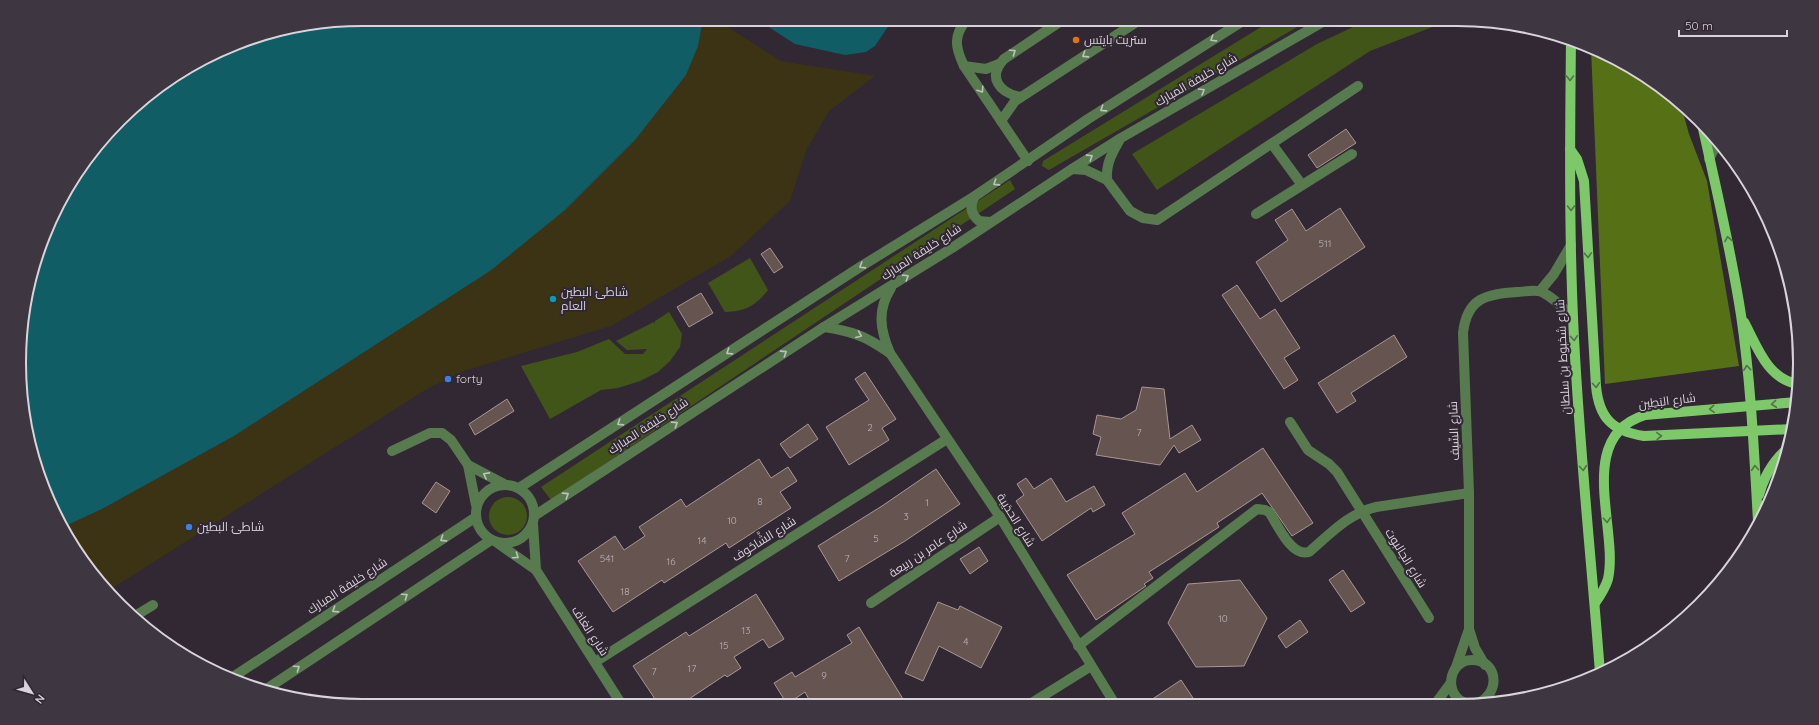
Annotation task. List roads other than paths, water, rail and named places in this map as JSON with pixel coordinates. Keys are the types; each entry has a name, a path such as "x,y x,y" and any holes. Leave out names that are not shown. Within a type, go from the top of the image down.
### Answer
{"main road":[{"name":"شارع شخبوط بن سلطان","path":"1570,46 1573,318 1580,432 1600,666"},
{"path":"1704,136 1722,211 1741,316 1751,406 1758,512"},
{"path":"1570,149 1577,159 1584,181 1597,399 1601,412 1613,426 1644,436 1787,429"},
{"path":"1741,316 1768,366 1779,376 1792,382"},
{"name":"شارع البَطِين","path":"1621,429 1629,422 1645,415 1790,403"},
{"path":"1595,603 1602,594 1609,574 1605,465 1609,446 1621,429"},
{"path":"1757,502 1766,475 1773,463 1780,456"}],"street":[{"path":"962,26 956,40 957,52 964,66 1028,161"},
{"path":"1021,97 1010,95 1000,87 995,73 999,64 1004,58 1053,26"},
{"path":"1001,121 1008,108 1021,97 1130,26"},
{"name":"شارع خليفة المبارك","path":"518,488 860,267 975,196 1227,26"},
{"name":"شارع خليفة المبارك","path":"533,519 824,327 891,286 1121,138 1316,26"},
{"path":"964,66 986,69 999,64"},
{"path":"1121,138 1109,158 1106,168 1108,180 1130,212 1143,218 1157,220 1358,86"},
{"path":"1272,144 1302,185"},
{"path":"1709,159 1715,148"},
{"path":"1256,214 1352,154"},
{"path":"1072,169 1086,170 1108,180"},
{"path":"975,196 971,207 972,212 979,221 990,222"},
{"path":"1571,245 1554,274 1540,291 1561,305 1573,318"},
{"name":"شارع الحدَيبة","path":"891,286 884,301 881,321 884,339 890,353 1000,517 1112,699"},
{"name":"شارع السِّيف","path":"1487,697 1494,683 1493,676 1475,648 1469,629 1470,493 1463,333 1465,319 1471,307 1482,298 1495,293 1540,291"},
{"name":"شارع الحدَيبة","path":"824,327 848,330 864,336 890,353"},
{"name":"شارع الجالبوت","path":"1290,422 1308,450 1329,464 1337,472 1429,618"},
{"path":"392,451 430,433 442,433 451,440 468,465 476,505 476,517 481,532 493,541 505,544 518,540 529,531 533,519 533,504 528,496 518,488 504,484 468,465"},
{"name":"شارع الشَّاحُوف","path":"595,662 947,439"},
{"path":"476,505 480,497 487,490 504,484"},
{"path":"1078,646 1257,509 1269,512 1293,548 1300,553 1309,552 1346,520 1361,511 1376,507 1470,493"},
{"name":"شارع خليفة المبارك","path":"237,674 476,517"},
{"name":"شارع عامر بن ربيعة","path":"871,604 1000,517"},
{"name":"شارع الغاف","path":"533,519 536,570"},
{"path":"270,686 493,541"},
{"name":"شارع الغاف","path":"493,541 536,570 618,699"},
{"path":"139,613 153,605"},
{"name":"شارع السِّيف","path":"1439,699 1450,684 1451,675 1456,667 1469,629"},
{"path":"1456,667 1467,661 1473,660 1485,664"},
{"path":"1038,699 1091,666"},
{"path":"1450,684 1452,692 1458,699"}],"water":[{"path":"362,26 702,26 698,46 686,75 635,140 565,210 490,271 234,436 102,509 68,525 44,471 37,450 29,406 26,362 29,319 37,275 44,254 71,194 96,158 110,141 141,110 158,96 194,71 234,52 275,37 319,29"},
{"path":"767,26 888,26 875,46 866,52 845,55 795,44"}],"place":[{"name":"ستريت بايتس","path":"1076,40"},
{"name":"شاطئ البطين العام","path":"553,299"},
{"name":"forty","path":"448,379"},
{"name":"شاطئ البطين","path":"189,527"}]}
